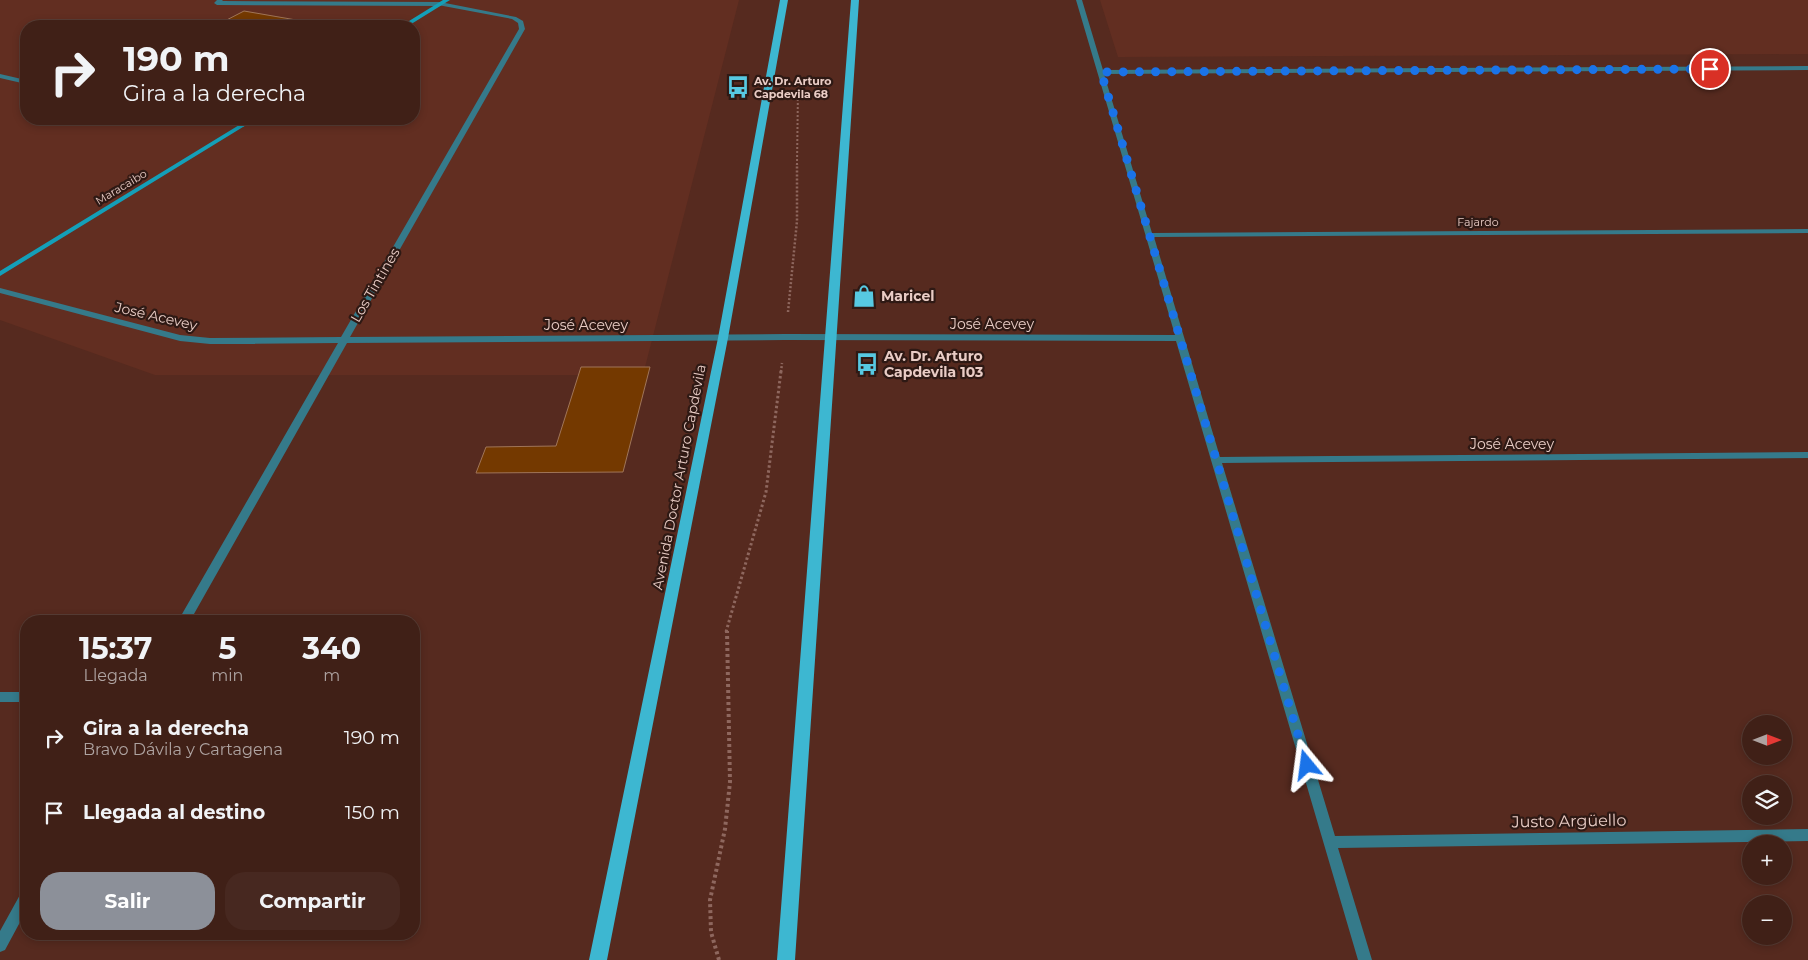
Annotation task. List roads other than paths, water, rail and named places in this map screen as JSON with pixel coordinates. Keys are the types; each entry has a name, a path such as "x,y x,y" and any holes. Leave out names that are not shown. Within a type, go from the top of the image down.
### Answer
{"main road":[{"name":"Avenida Doctor Arturo Capdevila","path":"598,960 723,338 784,0"},
{"path":"786,960 855,0"},
{"path":"414,20 443,2"},
{"name":"Maracaibo","path":"0,274 243,125"}],"street":[{"path":"220,0 217,3 443,2"},
{"path":"1079,0 1365,960"},
{"name":"Los Tintines","path":"187,615 342,341 522,29 522,22 514,18 443,2"},
{"path":"1101,72 1808,68"},
{"path":"0,76 20,81"},
{"name":"Fajardo","path":"1149,235 1808,231"},
{"name":"José Acevey","path":"0,290 180,338 210,341 785,337 1180,338"},
{"name":"José Acevey","path":"1216,460 1808,455"},
{"path":"0,698 20,696"},
{"name":"Justo Argüello","path":"1330,842 1808,835"},
{"path":"0,944 20,909"}],"place":[{"name":"Av. Dr. Arturo Capdevila 68","path":"738,87"},
{"name":"Maricel","path":"864,296"},
{"name":"Av. Dr. Arturo Capdevila 103","path":"867,364"}]}
